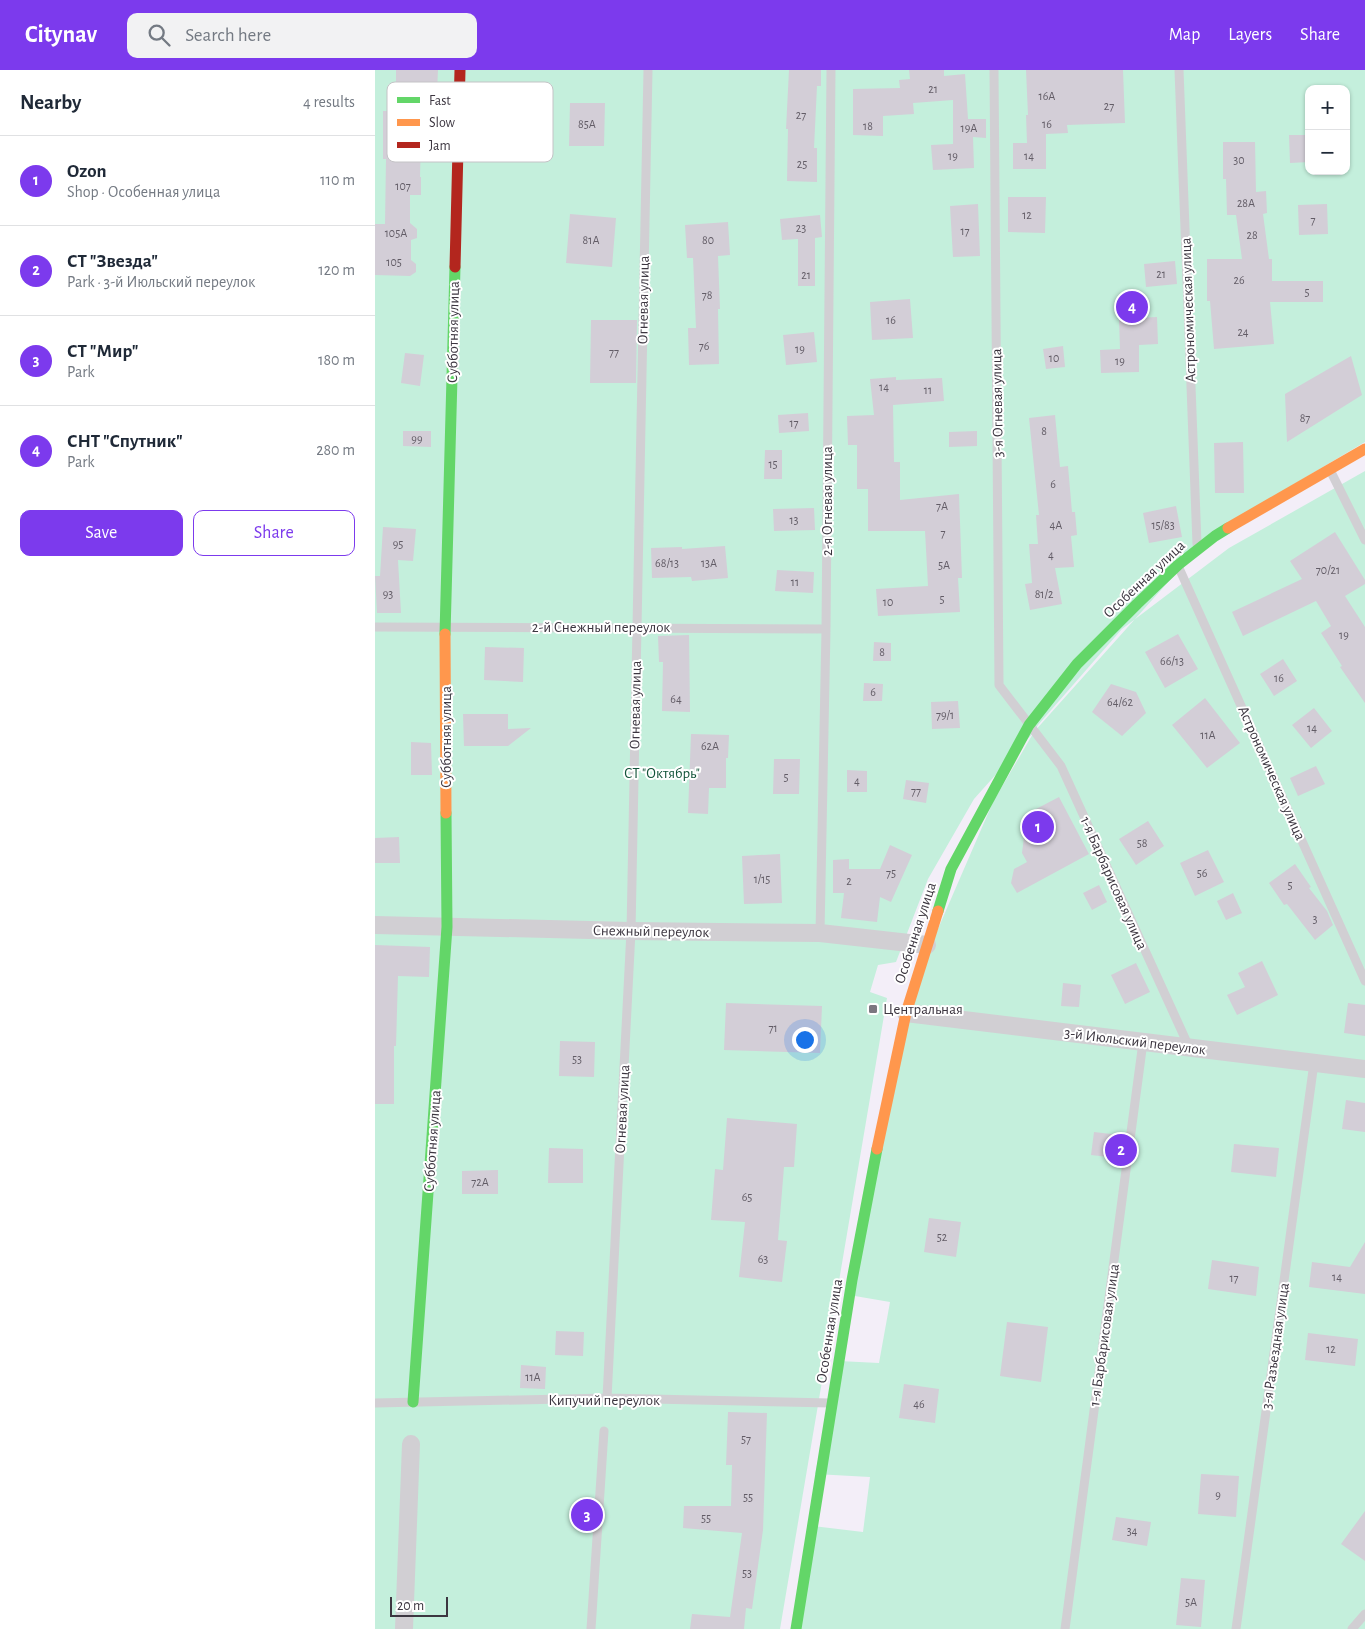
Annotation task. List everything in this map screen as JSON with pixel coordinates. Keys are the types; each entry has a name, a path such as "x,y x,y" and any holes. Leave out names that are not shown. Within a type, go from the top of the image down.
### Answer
{"main road":[{"name":"Субботняя улица","path":"413,1402 447,927 445,627 458,162"},
{"name":"Особенная улица","path":"797,1629 854,1271 906,1012 951,869 1029,725 1077,664 1178,565 1215,536 1365,449"}],"street":[{"name":"Снежный переулок","path":"375,925 819,933 927,945"},
{"name":"3-й Июльский переулок","path":"906,1012 1365,1069"},
{"path":"404,1629 411,1444"}],"lane":[{"name":"Огневая улица","path":"607,1398 631,931 648,70"},
{"name":"2-я Огневая улица","path":"819,933 826,629 831,70"},
{"name":"3-я Огневая улица","path":"994,70 999,685 1029,725"},
{"name":"Астрономическая улица","path":"1179,70 1197,550"},
{"path":"1330,470 1365,540"},
{"name":"Астрономическая улица","path":"1178,565 1365,981"},
{"name":"2-й Снежный переулок","path":"375,627 826,629"},
{"name":"1-я Барбарисовая улица","path":"1029,725 1061,766 1189,1047"},
{"name":"1-я Барбарисовая улица","path":"1065,1629 1143,1042"},
{"name":"3-я Разъездная улица","path":"1236,1629 1314,1063"},
{"name":"Кипучий переулок","path":"375,1403 607,1398 833,1403"},
{"path":"591,1629 604,1431"},
{"path":"1352,1629 1365,1614"}],"green space":[{"name":"СТ \"Октябрь\"","path":"375,70 1365,70 1365,442 1212,533 974,799 928,879 896,962 878,965 870,992 887,998 780,1629 375,1629"},
{"path":"1365,471 1365,1629 796,1629 813,1526 863,1532 870,1477 815,1474 839,1361 879,1363 890,1302 849,1295 905,1005 993,802 1038,725 1122,629 1229,548"}],"building":[{"path":"396,70 438,70 437,82 396,82"},
{"path":"789,70 821,70 821,86 817,86 814,148 817,148 817,182 787,181 788,129 786,129"},
{"path":"909,70 944,70 944,76 965,74 968,119 986,119 986,138 973,137 974,168 933,170 931,145 953,144 953,100 913,103 914,114 883,116 883,136 853,135 853,89 900,88 899,80 910,79"},
{"path":"1026,70 1123,70 1125,123 1067,125 1068,133 1046,134 1046,169 1013,169 1013,143 1027,143"},
{"path":"570,103 605,103 604,146 569,146"},
{"path":"383,111 387,111 387,162 420,162 421,195 410,195 410,223 417,229 417,238 411,240 411,260 416,264 416,272 410,276 375,275 375,224 385,224 386,159 383,159"},
{"path":"1289,135 1305,135 1305,162 1290,163"},
{"path":"1223,142 1255,142 1256,192 1266,191 1267,213 1263,214 1269,259 1272,259 1272,281 1323,281 1323,302 1270,302 1274,344 1214,349 1210,301 1207,301 1207,259 1242,259 1236,215 1227,215 1226,179 1223,179"},
{"path":"1008,197 1046,197 1045,233 1008,232"},
{"path":"978,204 980,256 953,257 950,206"},
{"path":"1327,204 1328,234 1299,235 1298,205"},
{"path":"570,214 616,218 612,267 566,263"},
{"path":"820,215 822,237 815,238 815,286 798,286 798,239 782,240 780,219"},
{"path":"728,222 730,255 718,256 720,309 718,309 719,364 689,365 688,328 696,328 693,258 687,258 685,225"},
{"path":"1175,261 1177,284 1146,287 1144,264"},
{"path":"910,299 913,338 872,340 870,302"},
{"path":"1157,317 1158,344 1139,345 1139,372 1101,373 1100,350 1120,349 1119,319"},
{"path":"591,320 637,320 636,383 590,383"},
{"path":"814,332 817,362 786,365 783,335"},
{"path":"1063,346 1065,367 1046,369 1043,349"},
{"path":"405,353 424,355 420,386 401,383"},
{"path":"1351,356 1362,395 1287,442 1285,394"},
{"path":"896,377 896,380 942,378 944,401 893,405 894,462 900,462 900,500 959,494 962,578 958,578 960,612 878,616 876,589 928,586 925,531 868,531 868,489 857,489 857,445 848,445 847,416 874,415 870,379"},
{"path":"808,413 809,431 779,433 778,415"},
{"path":"1055,415 1060,467 1068,466 1072,512 1075,512 1077,535 1071,536 1074,567 1055,568 1062,604 1030,610 1025,584 1032,583 1029,544 1038,544 1036,515 1039,515 1029,418"},
{"path":"403,431 431,431 431,447 403,446"},
{"path":"977,431 977,446 949,447 949,432"},
{"path":"1243,442 1244,493 1215,493 1214,443"},
{"path":"765,450 782,450 782,479 764,479"},
{"path":"1176,506 1182,537 1149,543 1143,513"},
{"path":"814,508 815,530 774,531 773,509"},
{"path":"383,527 416,529 413,561 398,560 401,613 377,613 375,576 380,576"},
{"path":"1335,532 1365,580 1365,584 1345,596 1365,627 1365,703 1340,667 1342,666 1321,633 1331,626 1316,601 1243,636 1232,612 1302,579 1290,561"},
{"path":"725,546 728,578 692,581 691,577 652,578 651,548 682,547 682,549"},
{"path":"777,570 814,572 813,593 775,591"},
{"path":"1178,634 1198,669 1165,688 1145,652"},
{"path":"689,635 690,712 662,711 663,662 659,662 658,636"},
{"path":"874,642 891,643 891,661 873,661"},
{"path":"485,647 524,648 523,682 484,680"},
{"path":"1283,659 1297,681 1274,696 1260,674"},
{"path":"864,683 883,684 882,701 863,701"},
{"path":"1111,684 1136,692 1146,713 1122,736 1092,712"},
{"path":"1205,698 1240,743 1207,768 1172,725"},
{"path":"958,701 960,728 932,729 931,702"},
{"path":"1314,708 1332,731 1311,748 1292,725"},
{"path":"463,714 508,714 508,729 531,728 508,746 464,746"},
{"path":"691,734 729,735 728,758 726,758 726,788 709,788 708,814 688,813"},
{"path":"411,742 431,743 432,775 411,775"},
{"path":"774,759 800,759 799,794 773,794"},
{"path":"1316,766 1325,784 1298,796 1290,778"},
{"path":"847,770 867,771 867,792 847,792"},
{"path":"906,780 929,783 926,803 903,799"},
{"path":"1059,797 1089,854 1017,893 1011,883 1014,869 1027,862 1022,853 1024,837 1030,825 1041,819 1036,809"},
{"path":"1148,821 1164,846 1136,865 1119,839"},
{"path":"399,837 400,863 375,863 375,838"},
{"path":"890,845 912,855 891,902 880,897 877,922 841,918 844,893 833,893 833,860 849,859 849,869 880,869"},
{"path":"1208,850 1224,882 1195,896 1180,863"},
{"path":"780,854 782,903 744,904 742,856"},
{"path":"1295,864 1311,887 1309,888 1327,911 1333,925 1315,940 1287,904 1284,905 1269,883"},
{"path":"1099,885 1107,902 1092,910 1083,893"},
{"path":"1233,893 1242,913 1226,920 1217,901"},
{"path":"375,945 430,947 429,977 398,976 396,1046 394,1046 394,1104 375,1104"},
{"path":"1262,961 1278,995 1237,1015 1227,995 1245,987 1238,973"},
{"path":"1136,963 1150,992 1125,1004 1111,975"},
{"path":"1063,983 1081,985 1079,1007 1061,1006"},
{"path":"726,1003 822,1006 820,1053 724,1050"},
{"path":"1348,1003 1365,1005 1365,1036 1344,1033"},
{"path":"560,1041 595,1042 594,1077 559,1076"},
{"path":"1346,1100 1365,1103 1365,1132 1342,1129"},
{"path":"727,1118 797,1124 794,1167 784,1167 778,1240 787,1241 782,1282 739,1277 745,1222 711,1220 715,1169 723,1170"},
{"path":"1094,1132 1120,1135 1117,1158 1091,1155"},
{"path":"1234,1144 1279,1148 1276,1177 1231,1172"},
{"path":"549,1148 583,1149 583,1183 548,1183"},
{"path":"498,1170 498,1194 462,1194 462,1171"},
{"path":"929,1218 961,1222 956,1257 924,1252"},
{"path":"1365,1242 1365,1294 1309,1287 1312,1262 1350,1267"},
{"path":"1212,1260 1259,1267 1256,1296 1208,1289"},
{"path":"1007,1322 1048,1327 1041,1382 1000,1376"},
{"path":"556,1331 584,1332 583,1356 555,1355"},
{"path":"1308,1333 1358,1339 1355,1366 1305,1360"},
{"path":"521,1365 546,1367 545,1389 520,1388"},
{"path":"904,1384 939,1389 935,1423 899,1418"},
{"path":"728,1412 767,1413 763,1530 752,1609 746,1608 744,1629 690,1629 692,1614 730,1617 742,1533 683,1528 684,1506 731,1506 732,1465 726,1465"},
{"path":"1201,1474 1239,1476 1236,1517 1198,1514"},
{"path":"1365,1511 1365,1561 1341,1544"},
{"path":"1116,1517 1151,1522 1147,1546 1112,1540"},
{"path":"1181,1578 1205,1580 1201,1627 1176,1625"}],"traffic: fast":[{"path":"445,634 455,267"},
{"path":"938,911 951,869 1029,725 1077,664 1137,604 1178,565 1228,528"},
{"path":"413,1402 447,927 446,813"},
{"path":"796,1629 852,1280 877,1149"}],"traffic: slow":[{"path":"1228,528 1365,449"},
{"path":"445,634 446,813"},
{"path":"877,1149 906,1013 938,911"}],"traffic: jam":[{"path":"460,70 460,82"},
{"path":"455,267 458,162"}],"place":[{"name":"СНТ \"Спутник\"","path":"1132,307"},
{"name":"Ozon","path":"1038,827"},
{"name":"Центральная","path":"873,1009"},
{"name":"СТ \"Звезда\"","path":"1121,1150"},
{"name":"СТ \"Мир\"","path":"587,1515"}]}
